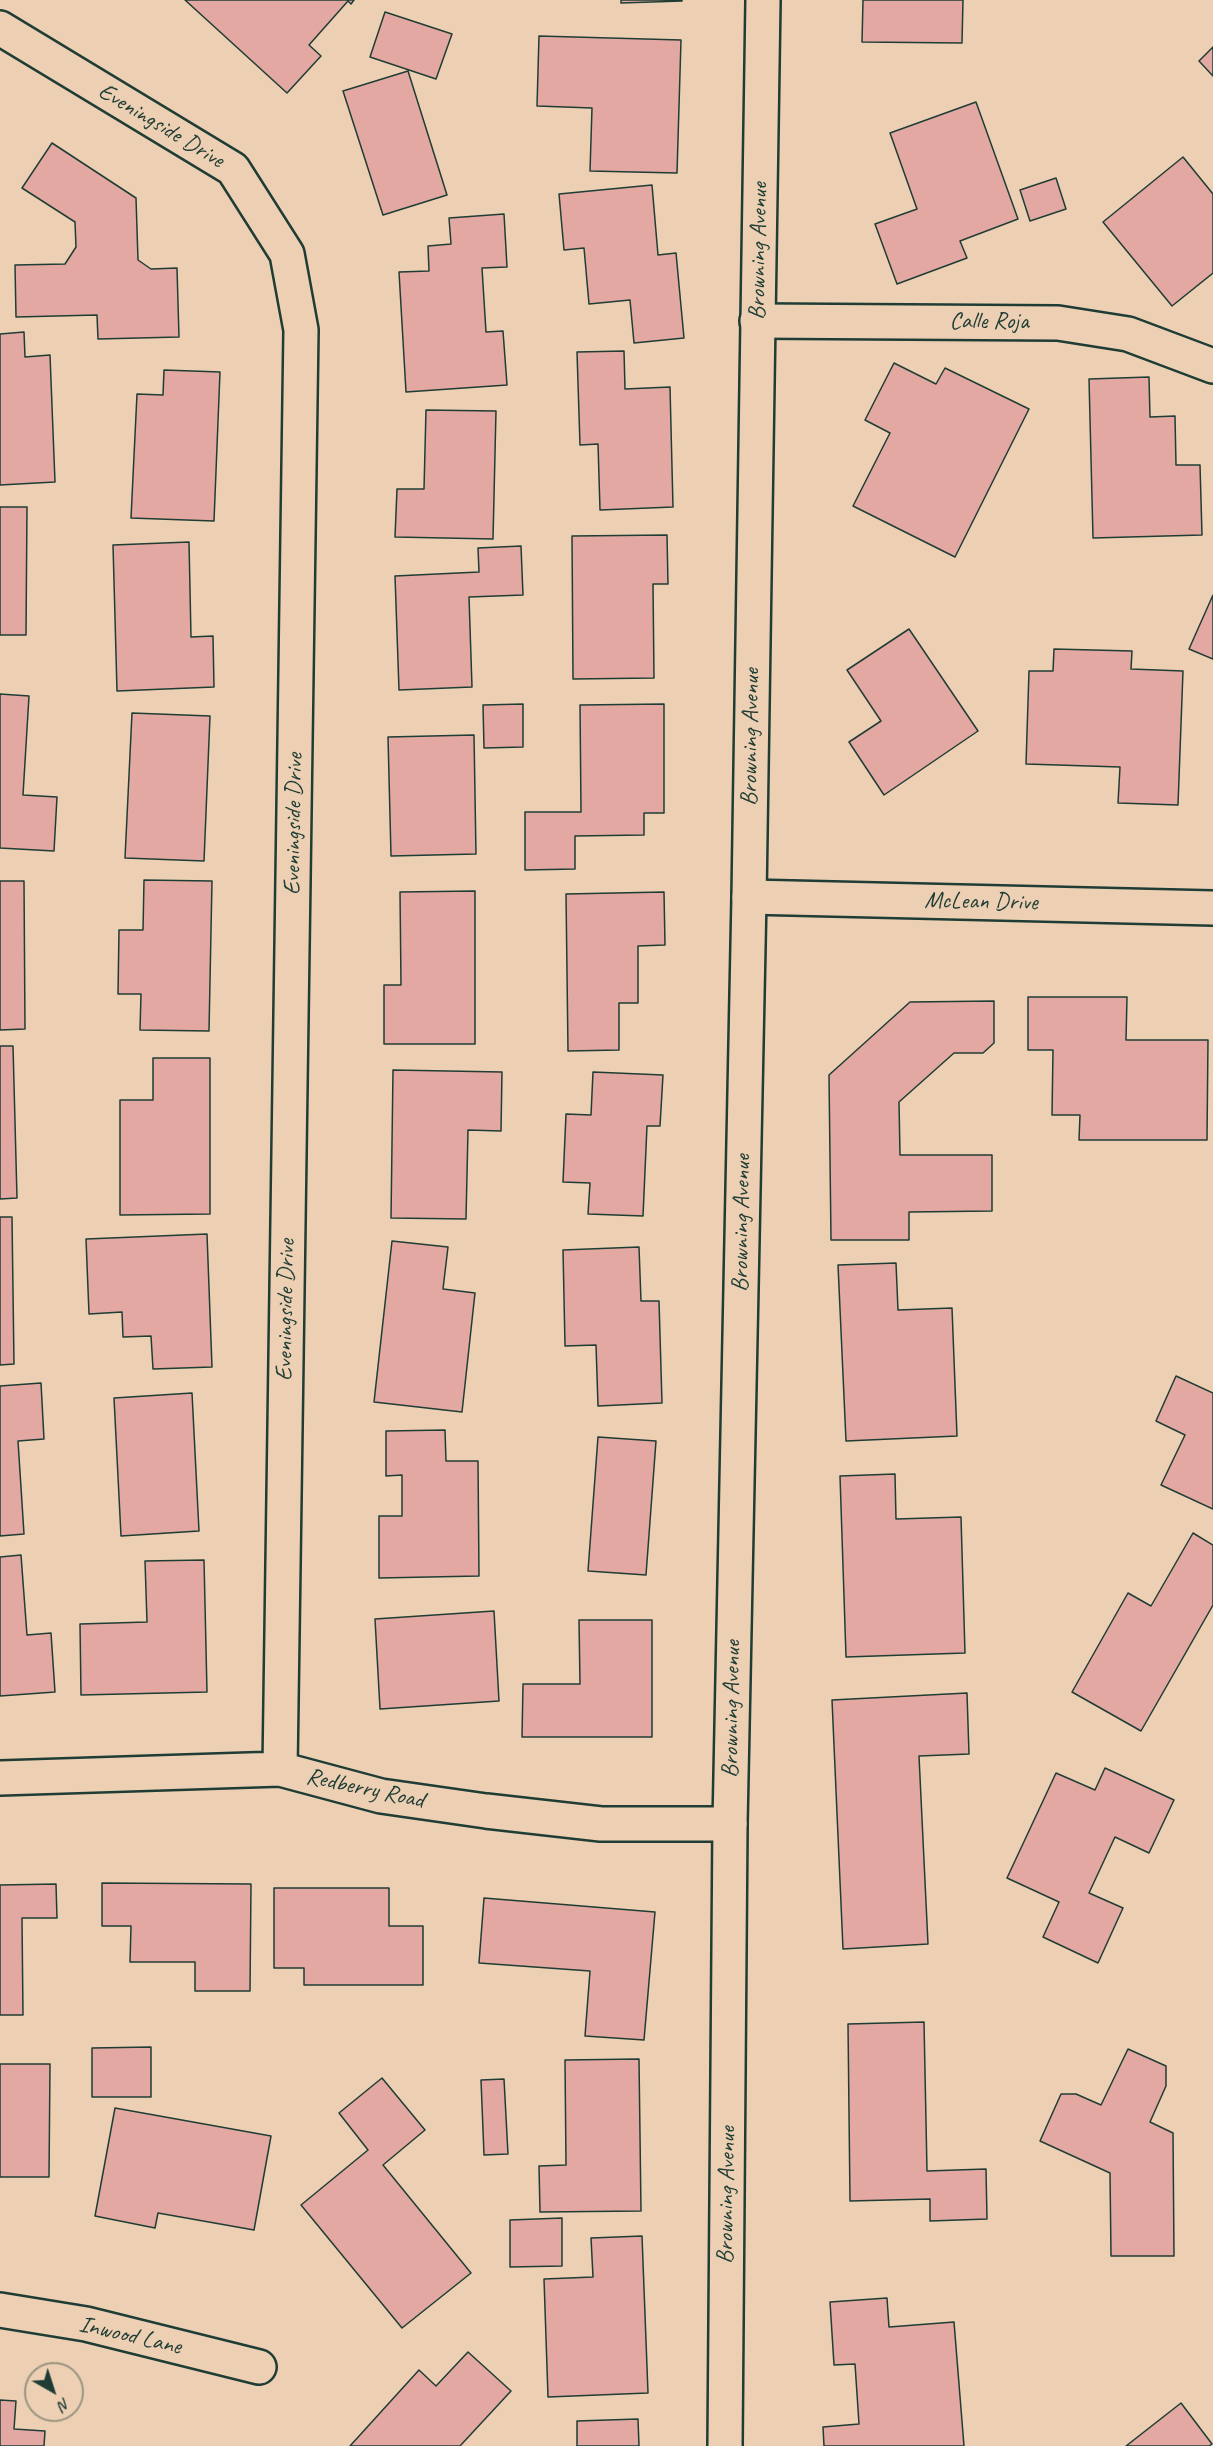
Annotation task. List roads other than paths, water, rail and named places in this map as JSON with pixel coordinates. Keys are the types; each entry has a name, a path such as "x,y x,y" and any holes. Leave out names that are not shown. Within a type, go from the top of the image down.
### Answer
{"street":[{"name":"Browning Avenue","path":"725,2446 730,1824 749,897 763,0"},
{"name":"Eveningside Drive","path":"0,28 233,169 287,254 301,330 280,1769"},
{"name":"Calle Roja","path":"757,321 1058,323 1128,334 1213,366"},
{"name":"McLean Drive","path":"749,897 1213,908"},
{"name":"Redberry Road","path":"0,1778 280,1769 381,1796 486,1811 601,1824 730,1824"},
{"name":"Inwood Lane","path":"0,2310 86,2324 259,2367"}]}
